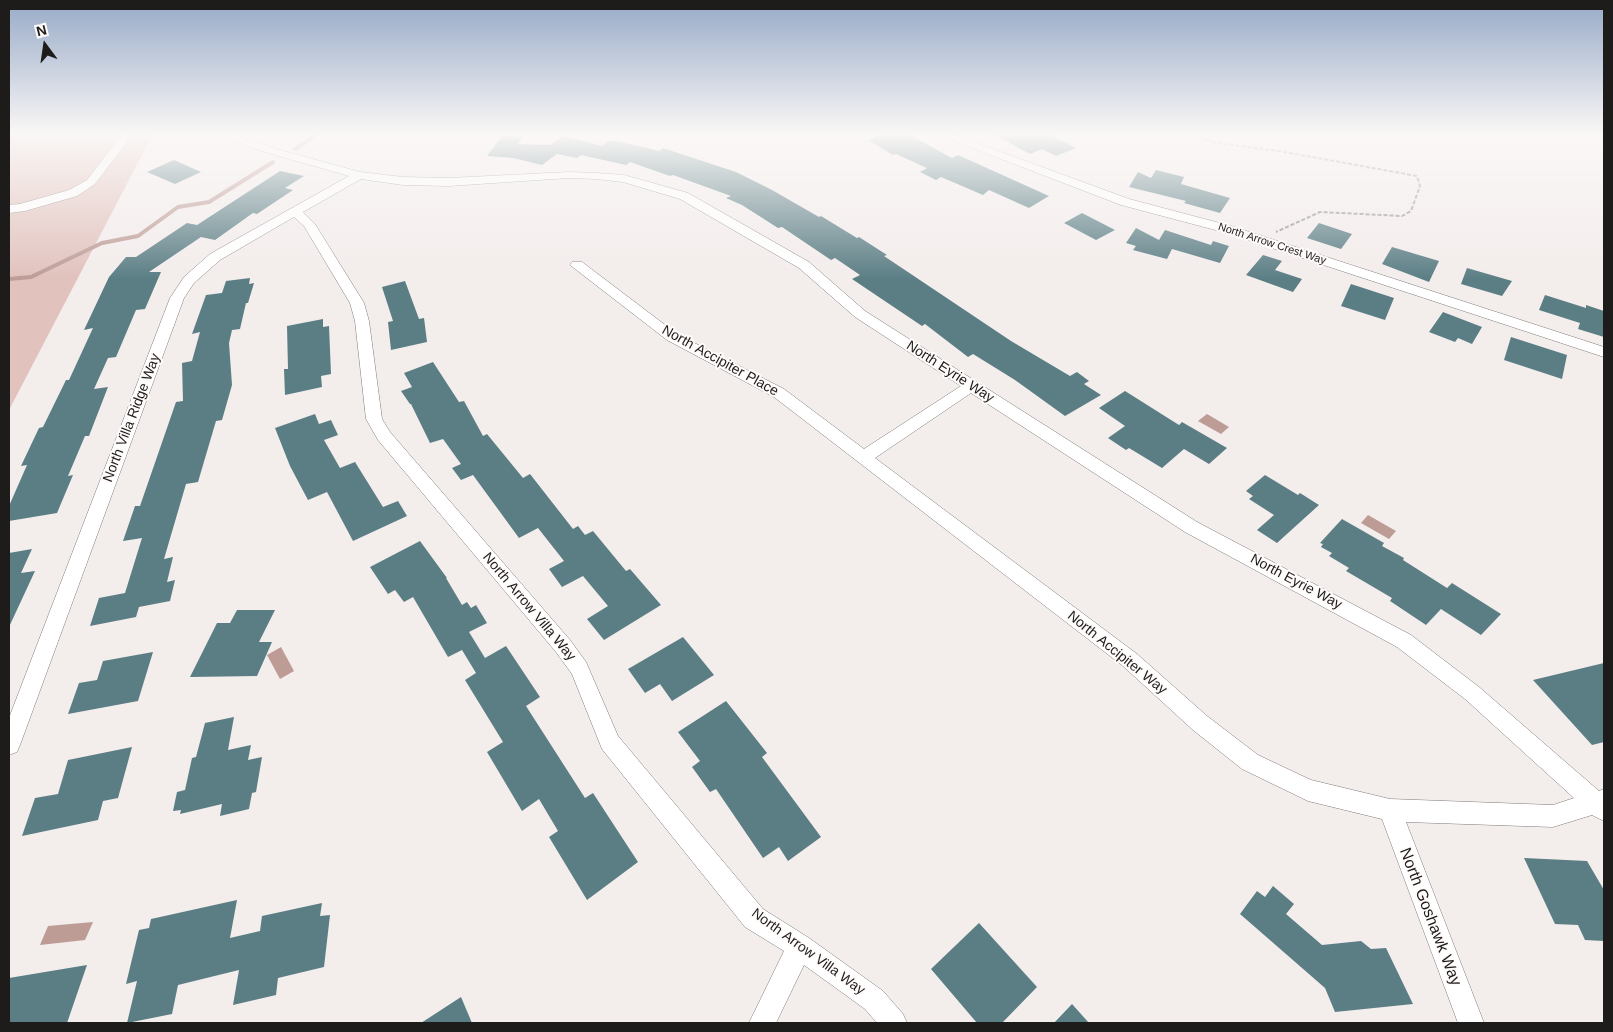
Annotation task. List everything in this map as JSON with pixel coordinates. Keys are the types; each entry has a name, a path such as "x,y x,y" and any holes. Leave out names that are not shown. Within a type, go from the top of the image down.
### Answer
{"street":[{"path":"9,209 21,208 73,193 91,182"},
{"name":"North Villa Ridge Way","path":"9,745 177,298 189,280 215,257 347,182"},
{"name":"North Eyrie Way","path":"637,182 684,196 804,265 860,314 1191,527 1404,641 1472,693 1602,804"},
{"name":"North Arrow Crest Way","path":"1071,182 1125,202 1227,229 1604,352"},
{"name":"North Arrow Villa Way","path":"295,212 309,224 357,303 362,320 374,419 384,436 563,646 579,668 592,693 610,742 754,918 800,947 874,1000 894,1023"},
{"name":"North Accipiter Place","path":"577,265 672,337 779,393 863,458"},
{"path":"863,458 971,386"},
{"name":"North Accipiter Way","path":"863,458 1130,660 1200,723 1250,762 1308,790 1390,810 1553,816 1602,804"},
{"name":"North Goshawk Way","path":"1390,810 1471,1023"},
{"path":"762,1023 800,947"}],"path":[{"path":"1275,232 1320,212 1402,216 1411,211 1420,186 1419,182"}],"shaded area":[{"path":"9,182 128,182 9,410"},
{"path":"1207,414 1229,427 1221,434 1198,421"},
{"path":"1368,515 1396,531 1389,539 1361,523"},
{"path":"281,647 294,671 280,679 267,655"},
{"path":"93,922 85,940 40,945 48,926"}],"building":[{"path":"263,182 294,182 285,188 293,190 257,214 253,213 215,240 201,237 149,272 161,272 145,309 136,310 116,357 108,358 94,389 108,387 89,436 85,436 68,476 73,475 57,513 9,521 9,506 27,465 21,466 39,428 43,427 66,380 69,380 93,328 84,330 109,277 126,257 136,257 187,223 197,225"},
{"path":"693,182 756,182 772,190 857,238 859,237 887,255 884,256 1011,341 1070,376 1077,372 1089,381 1084,384 1101,395 1065,416 1015,380 973,354 968,357 925,324 922,326 852,279 860,275 835,258 831,260 782,227 778,228 742,205 726,198 731,196"},
{"path":"953,182 1018,182 1049,196 1029,208 989,190 983,195"},
{"path":"1132,182 1182,182 1181,184 1230,198 1220,213 1184,203 1186,201 1129,187"},
{"path":"1082,213 1115,230 1096,240 1064,223"},
{"path":"1319,223 1352,234 1341,249 1307,238"},
{"path":"1136,228 1159,240 1165,230 1211,245 1213,241 1229,246 1220,263 1172,249 1167,259 1133,250 1136,246 1126,243"},
{"path":"1392,247 1439,261 1429,282 1382,264"},
{"path":"1263,255 1282,261 1275,270 1302,279 1293,292 1246,275"},
{"path":"1467,268 1512,281 1502,296 1461,284"},
{"path":"250,278 249,284 254,283 248,303 246,303 240,329 232,330 229,343 232,385 222,420 216,421 198,482 186,484 164,559 173,557 167,582 175,580 170,601 139,607 136,617 90,626 99,598 125,593 142,538 123,541 135,506 140,506 176,402 183,401 182,363 192,361 200,332 192,334 206,295 222,293 226,281"},
{"path":"405,281 419,319 424,318 427,342 391,350 388,322 393,321 382,287"},
{"path":"1351,284 1394,298 1385,320 1341,306"},
{"path":"1545,295 1586,308 1586,305 1604,311 1604,337 1578,329 1580,323 1539,310"},
{"path":"1443,312 1482,327 1472,344 1458,338 1455,342 1429,332"},
{"path":"323,319 323,327 329,326 331,374 321,376 322,387 285,395 284,369 288,369 287,326"},
{"path":"1511,337 1567,355 1562,379 1504,360"},
{"path":"433,362 459,402 464,401 483,436 487,434 523,478 530,474 573,529 578,526 585,535 593,531 626,571 630,569 661,605 604,640 587,619 608,606 583,576 562,587 549,569 564,561 538,528 519,538 473,475 461,480 452,468 461,464 443,439 430,443 411,404 401,391 412,387 404,373"},
{"path":"1125,391 1179,425 1182,422 1227,448 1209,464 1184,449 1162,468 1129,448 1126,450 1108,438 1125,426 1099,408"},
{"path":"315,414 319,424 331,420 338,435 324,440 340,468 355,462 383,507 398,501 407,516 353,541 327,492 308,500 290,466 275,428"},
{"path":"1265,475 1319,505 1277,543 1257,530 1274,515 1249,499 1253,496 1246,491"},
{"path":"1342,519 1384,543 1382,546 1404,558 1403,560 1447,588 1452,583 1501,614 1481,635 1441,609 1426,625 1390,601 1392,598 1346,571 1349,568 1329,556 1332,553 1321,547 1323,544 1320,543"},
{"path":"420,541 447,578 462,605 467,602 471,608 476,605 487,623 469,632 485,658 506,646 540,697 526,706 585,798 593,793 638,862 587,900 549,837 558,831 539,799 522,811 487,752 503,742 465,680 476,673 462,650 448,657 413,597 404,602 395,590 388,594 370,567"},
{"path":"32,549 21,573 35,571 9,627 9,553"},
{"path":"237,610 275,610 259,642 272,642 257,676 190,677 217,623 230,623"},
{"path":"683,637 714,675 672,701 660,684 645,693 628,669"},
{"path":"153,652 138,701 68,714 79,683 97,680 103,661"},
{"path":"1604,663 1604,742 1592,745 1533,680"},
{"path":"726,701 767,753 762,757 821,837 788,861 779,847 763,858 716,789 710,792 692,767 700,761 678,732"},
{"path":"234,717 228,750 251,745 248,760 262,757 256,792 252,793 249,809 220,816 222,804 180,814 181,810 173,811 177,792 185,790 192,758 196,757 205,723"},
{"path":"132,747 118,798 103,801 98,820 22,836 35,798 58,794 68,760"},
{"path":"1524,858 1587,861 1604,890 1604,941 1585,940 1578,925 1555,924"},
{"path":"1273,886 1294,904 1286,914 1322,945 1361,941 1371,949 1386,948 1413,1004 1335,1012 1325,988 1240,914 1257,891 1265,897"},
{"path":"237,900 230,938 260,931 262,916 322,903 320,916 330,915 324,967 278,978 276,995 233,1005 239,970 178,985 172,1014 127,1023 137,981 126,984 139,930 149,928 151,919"},
{"path":"979,923 1037,987 1002,1023 977,1023 931,969"},
{"path":"87,965 67,1023 9,1023 9,978"},
{"path":"461,997 472,1023 421,1023"},
{"path":"1072,1004 1089,1023 1054,1023"}],"waterway":[{"path":"9,279 31,277 102,243 138,236 178,207 209,202 241,182"}]}
